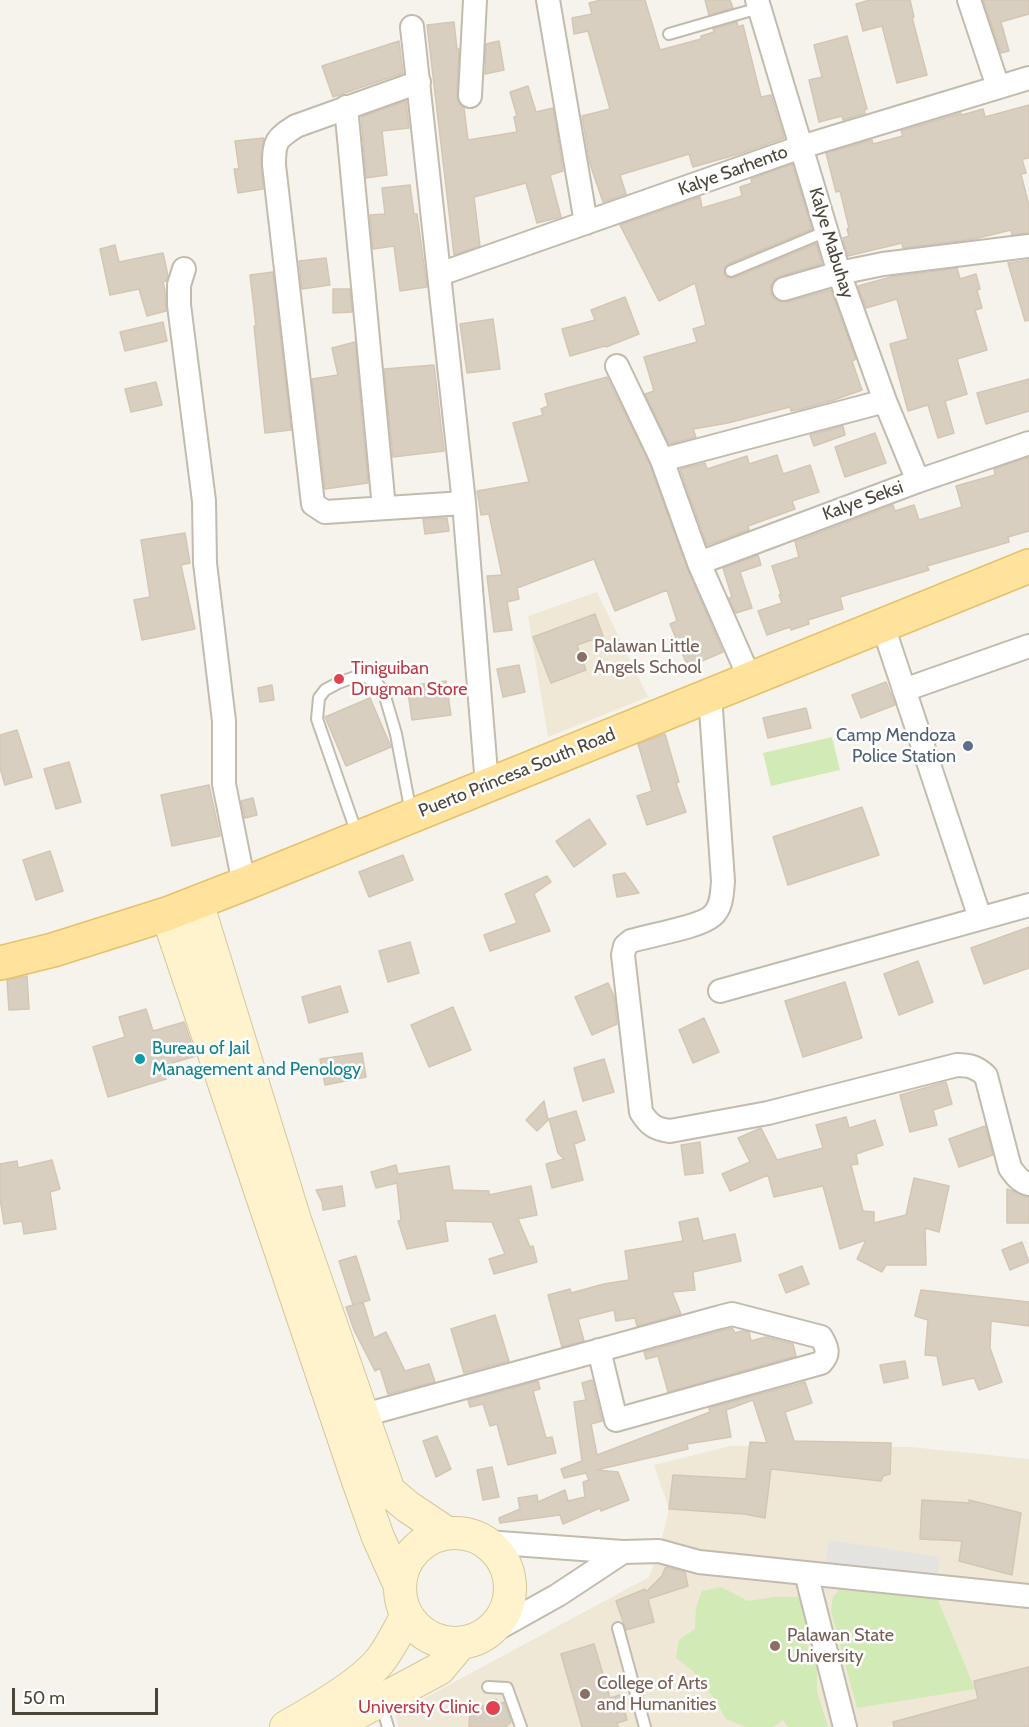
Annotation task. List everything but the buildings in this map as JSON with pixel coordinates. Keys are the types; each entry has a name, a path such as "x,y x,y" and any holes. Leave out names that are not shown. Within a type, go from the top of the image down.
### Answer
{"main road":[{"name":"Puerto Princesa South Road","path":"0,963 53,950 182,908 1029,566"}],"street":[{"path":"470,96 475,0"},
{"path":"548,0 586,224"},
{"path":"969,0 998,87"},
{"name":"Kalye Mabuhay","path":"758,4 839,273 885,401 918,481"},
{"path":"412,27 464,503 486,785"},
{"name":"Kalye Sarhento","path":"440,274 801,147 1029,78"},
{"path":"419,82 296,126 279,137 274,146 274,165 313,504 325,512 464,503"},
{"path":"346,107 384,508"},
{"path":"784,289 839,273 883,264 1029,246"},
{"path":"184,269 179,285 179,305 204,501 205,562 224,721 224,784 244,884"},
{"path":"616,366 662,460 699,563 750,679"},
{"path":"662,460 885,401"},
{"name":"Kalye Seksi","path":"699,563 918,481 1029,443"},
{"path":"883,626 980,918"},
{"path":"904,690 1029,646"},
{"path":"710,695 723,881 720,904 713,916 702,922 631,941 625,946 623,956 641,1112 647,1122 656,1130 670,1131 768,1113 957,1065 968,1065 980,1069 986,1076 1010,1168 1017,1178 1029,1184"},
{"path":"720,992 1029,905"},
{"path":"182,908 295,1220 389,1491 408,1507 447,1533"},
{"path":"182,908 358,1481 403,1600 420,1631 439,1642 470,1641 558,1595 623,1552"},
{"path":"363,1416 599,1350 732,1314 821,1337 827,1348 825,1359 821,1363 616,1420 599,1350"},
{"path":"331,1727 374,1697 377,1665 389,1648 403,1600 405,1564 419,1546 447,1533 463,1533 486,1542 623,1552 659,1551 699,1562 1029,1596"},
{"path":"286,1727 311,1713 374,1697 439,1669 470,1641 499,1624 509,1603 511,1580 502,1558 486,1542"},
{"path":"806,1573 845,1727"}],"lane":[{"path":"669,34 758,4"},
{"path":"731,271 827,231"},
{"path":"358,838 317,719 319,698 325,690 338,683 355,677 366,677 377,683 384,693 396,734 411,816"},
{"path":"618,1628 645,1727"},
{"path":"488,1687 507,1688 521,1727"}],"shaded area":[{"name":"Palawan Little Angels School","path":"597,592 648,697 548,737 528,616"},
{"name":"Palawan State University","path":"730,1446 911,1447 1029,1459 1029,1727 398,1727 395,1714 649,1577 659,1551 669,1509 654,1465"},
{"path":"829,1540 940,1557 937,1578 825,1565"}],"green space":[{"path":"832,737 840,770 771,786 763,753"},
{"path":"721,1587 748,1601 774,1597 800,1597 808,1616 805,1642 817,1658 817,1692 828,1727 788,1727 783,1720 773,1727 746,1727 726,1719 717,1702 693,1671 676,1658 679,1640 695,1629 696,1608 702,1591"},
{"path":"839,1590 937,1598 975,1689 857,1708 831,1611 833,1597"}],"place":[{"name":"Palawan Little Angels School","path":"582,657"},
{"name":"Tiniguiban Drugman Store","path":"339,679"},
{"name":"Camp Mendoza Police Station","path":"968,746"},
{"name":"Bureau of Jail Management and Penology","path":"140,1059"},
{"name":"Palawan State University","path":"775,1646"},
{"name":"College of Arts and Humanities","path":"585,1694"},
{"name":"University Clinic","path":"493,1708"}]}
